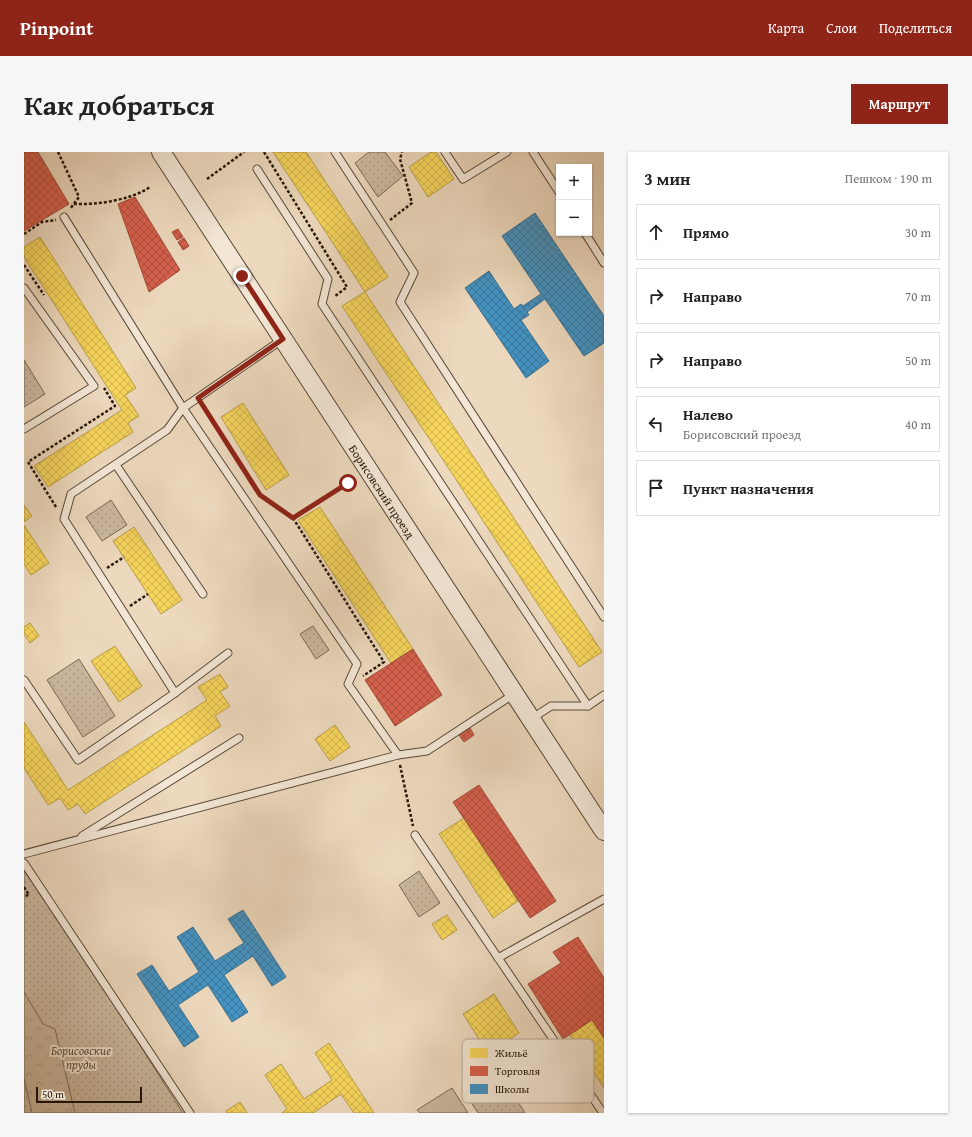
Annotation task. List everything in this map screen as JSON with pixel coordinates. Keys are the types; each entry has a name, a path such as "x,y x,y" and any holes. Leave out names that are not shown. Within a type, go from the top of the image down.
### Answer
{"street":[{"name":"Борисовский проезд","path":"161,152 604,831"}],"lane":[{"path":"335,152 414,273 400,302 604,617"},
{"path":"445,152 463,179 506,152"},
{"path":"534,152 556,187"},
{"path":"257,169 328,279 322,304 588,706"},
{"path":"64,217 183,408 357,664 348,684 398,755"},
{"path":"587,236 604,263"},
{"path":"24,288 94,386 24,428"},
{"path":"175,692 64,519 71,494 166,430 183,408 283,339"},
{"path":"116,464 203,594"},
{"path":"24,680 78,760 228,654"},
{"path":"24,854 398,755 427,751 514,694"},
{"path":"531,720 551,706 588,706 604,695"},
{"path":"75,840 239,738"},
{"path":"415,835 553,1039"},
{"path":"24,863 190,1113"},
{"path":"498,958 604,899"},
{"path":"594,1100 603,1113"}],"path":[{"path":"24,234 42,222 64,217 80,197 58,152"},
{"path":"207,179 244,152"},
{"path":"264,152 348,287 331,300"},
{"path":"383,225 412,203 400,159 402,152"},
{"path":"74,204 93,205 142,193 150,187"},
{"path":"198,398 260,495 293,518 384,662 358,679"},
{"path":"293,518 348,483"},
{"path":"99,574 124,557"},
{"path":"123,611 148,594"},
{"path":"398,755 415,835"},
{"path":"24,887 29,895 24,896"}],"green space":[{"path":"369,152 385,152 403,176 378,197 355,163"},
{"path":"24,360 45,394 24,407"},
{"path":"111,500 127,525 102,541 86,517"},
{"path":"313,626 329,650 316,659 300,634"},
{"path":"79,659 115,716 83,737 47,680"},
{"name":"Борисовские пруды","path":"24,863 183,1113 24,1113"},
{"path":"419,871 440,903 419,917 399,885"},
{"path":"24,992 43,1024 55,1029 75,1113 32,1113 24,1078"},
{"path":"452,1088 468,1113 420,1113 417,1110"},
{"path":"472,1103 519,1103 525,1113 478,1113"}],"building: Жильё":[{"path":"273,152 306,152 388,277 365,292"},
{"path":"431,152 436,152 454,179 428,197 409,167"},
{"path":"40,237 136,388 125,395 139,416 128,423 133,432 48,487 34,466 122,410 24,257 24,247"},
{"path":"365,292 602,652 579,667 342,306"},
{"path":"243,403 289,475 266,490 221,417"},
{"path":"24,505 32,516 24,522"},
{"path":"320,507 413,649 391,663 298,520"},
{"path":"24,525 49,563 31,575 24,564"},
{"path":"134,527 182,600 161,614 113,541"},
{"path":"30,623 39,636 30,643 24,634 24,627"},
{"path":"115,646 142,686 119,702 91,661"},
{"path":"220,674 228,687 220,692 230,706 215,716 221,726 85,814 78,804 68,810 60,798 48,805 24,768 24,722 68,790 207,700 198,687"},
{"path":"335,725 350,747 330,761 315,739"},
{"path":"464,818 518,901 493,918 439,834"},
{"path":"447,915 457,930 442,940 432,924"},
{"path":"494,994 519,1033 510,1039 479,1039 463,1014"},
{"path":"592,1020 604,1038 604,1088 594,1073 594,1039 572,1039 569,1034"},
{"path":"329,1043 374,1113 354,1113 341,1094 313,1113 282,1113 287,1109 265,1075 281,1064 304,1099 332,1080 315,1053"},
{"path":"240,1102 247,1113 227,1113 226,1111"}],"building: Торговля":[{"path":"24,152 38,152 69,204 24,231"},
{"path":"135,197 180,270 149,292 118,204"},
{"path":"178,229 183,237 177,240 172,232"},
{"path":"184,238 189,246 183,250 178,242"},
{"path":"413,649 442,695 395,726 365,680"},
{"path":"470,728 474,735 464,742 459,735"},
{"path":"479,785 556,901 530,918 453,802"},
{"path":"578,937 604,978 604,1038 592,1020 563,1039 528,984 561,963 553,952"}],"building: Школы":[{"path":"535,213 604,316 604,343 584,356 545,299 527,312 529,315 521,320 549,361 526,378 465,288 489,271 514,309 521,304 523,306 541,294 502,236"},
{"path":"243,910 286,977 272,986 253,956 224,975 248,1012 232,1022 208,985 178,1005 199,1037 184,1047 137,974 152,965 169,991 199,972 177,937 193,927 215,961 244,943 228,919"}],"route":[{"path":"242,276 283,339 198,398 260,495 293,518 348,483"}]}
